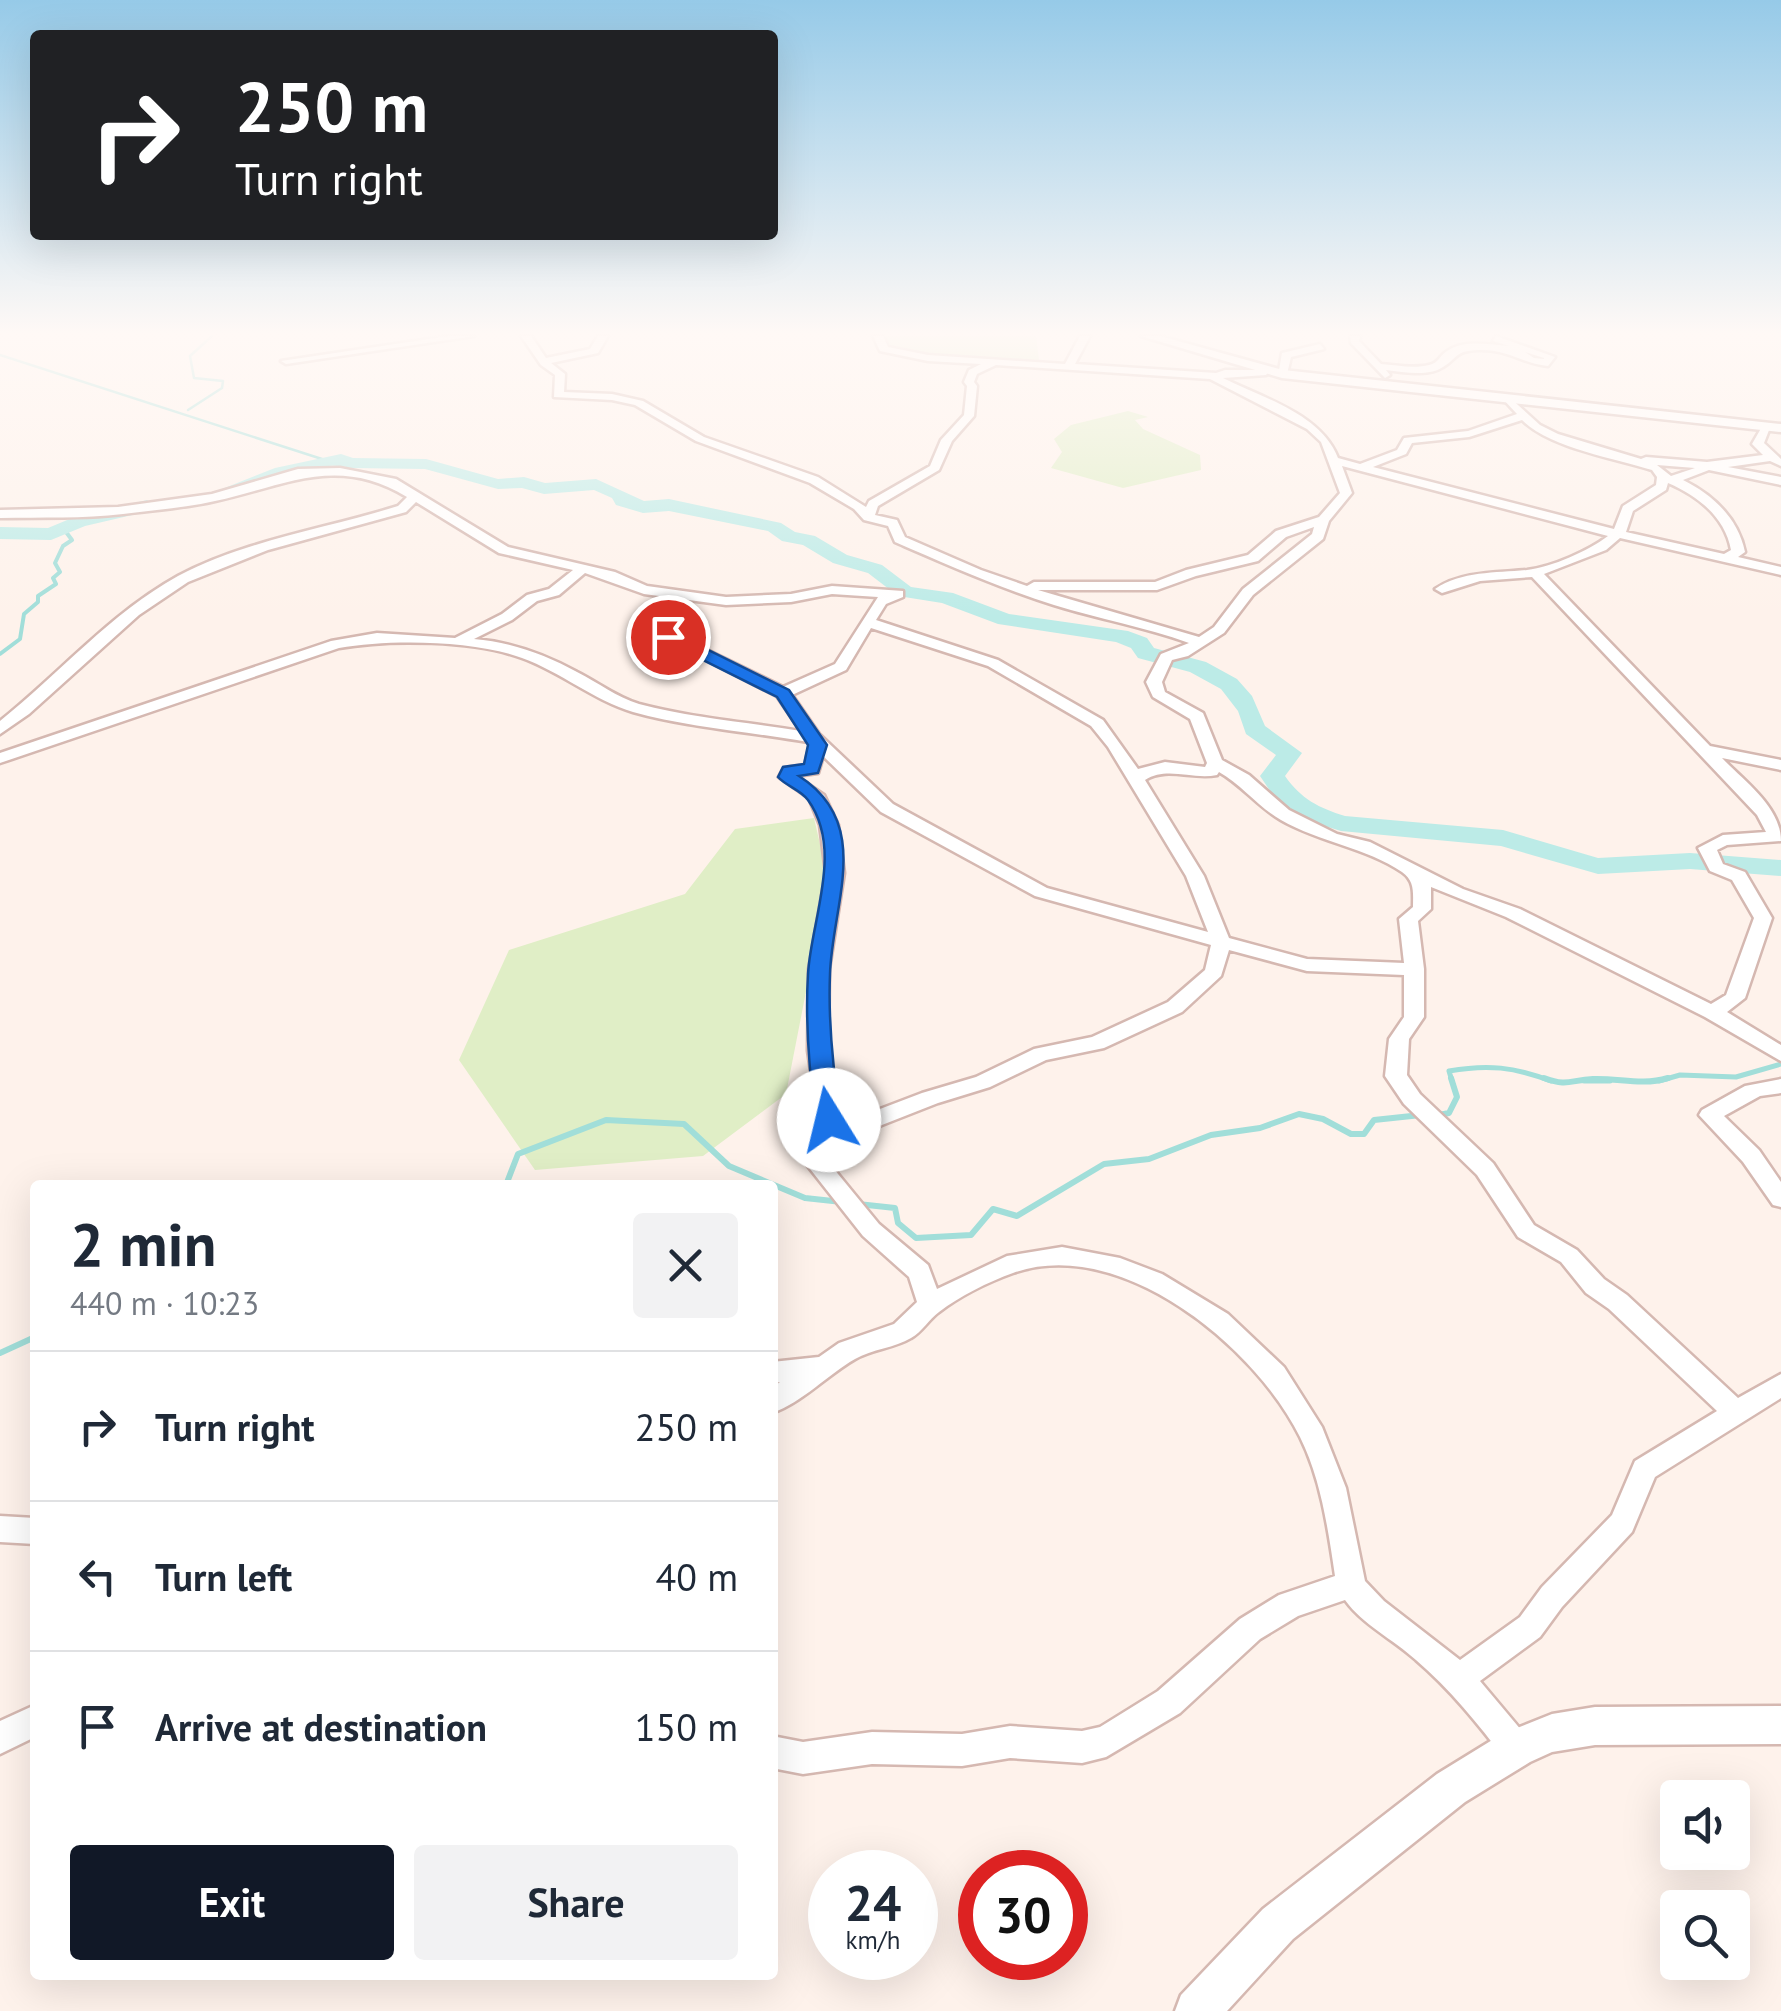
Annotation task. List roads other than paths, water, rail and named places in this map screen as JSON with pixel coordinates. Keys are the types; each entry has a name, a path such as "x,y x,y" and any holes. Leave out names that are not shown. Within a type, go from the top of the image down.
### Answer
{"street":[{"path":"686,430 814,480 858,506 868,517 893,523 900,539 1062,603 1136,620 1200,642"},
{"path":"868,517 873,504 935,468 947,440 956,430"},
{"path":"1316,430 1335,461 1346,493 1323,520 1318,536 1248,592 1237,612 1220,630 1183,653 1166,657 1154,682 1158,694 1197,716 1215,764 1243,779 1283,814 1330,838 1364,846 1457,894 1513,913 1712,1012 1781,1054"},
{"path":"1342,480 1402,452 1408,440 1482,430"},
{"path":"1542,430 1644,462 1702,498 1726,520 1738,544 1738,552 1727,558"},
{"path":"1771,430 1758,444 1776,461"},
{"path":"1644,460 1708,466 1781,482"},
{"path":"1335,461 1781,571"},
{"path":"1442,589 1479,577 1535,574 1600,547 1619,533 1626,509 1668,478 1708,466 1776,461"},
{"path":"0,514 118,512 213,498 304,472 374,476 504,550 610,575 644,590 700,600 790,598 832,590 898,594 880,601 871,623 846,653 841,667 783,693"},
{"path":"0,729 130,612 181,580 259,548 389,513 402,508 414,496"},
{"path":"1016,586 1157,586 1253,558 1281,534 1323,520"},
{"path":"459,641 507,618 532,598 554,592 582,570"},
{"path":"1535,574 1765,813 1779,836 1723,840 1707,848 1716,867 1739,876 1763,918 1735,998 1712,1012"},
{"path":"822,1140 983,1082 1041,1054 1097,1042 1175,1007 1214,972 1221,942 1195,876 1097,722 994,663 871,623"},
{"path":"0,758 323,647 376,637 509,648 574,676 600,694 637,708 814,738 887,808 1041,892 1307,965 1414,970"},
{"path":"668,637 783,693 818,745 812,770 790,771 787,777 816,795 829,825 835,873 819,969 818,1051 829,1120 818,1166 871,1230 920,1272 930,1306"},
{"path":"1704,750 1781,765"},
{"path":"1136,778 1149,768 1162,766 1203,774 1215,764"},
{"path":"1411,870 1422,884 1422,908 1408,919 1414,1017 1399,1040 1396,1076 1412,1099 1485,1169 1526,1231 1569,1256 1595,1286 1618,1302 1737,1413"},
{"path":"1781,1086 1734,1098 1710,1115 1751,1156 1781,1199"},
{"path":"778,1398 848,1350 903,1331 930,1306 994,1268 1052,1255 1103,1262 1175,1291 1248,1348 1292,1399 1314,1436 1346,1545 1351,1584 1370,1611 1412,1637 1458,1679 1516,1748"},
{"path":"778,1372 821,1366"},
{"path":"1458,1679 1530,1627 1552,1596 1622,1523 1646,1469 1781,1385"},
{"path":"0,1529 30,1531"},
{"path":"778,1753 803,1758 872,1748 962,1750 1010,1742 1082,1748 1106,1741 1169,1702 1250,1628 1289,1605 1351,1584"},
{"path":"0,1738 30,1723"},
{"path":"1197,2011 1278,1924 1452,1788 1516,1748 1552,1733 1595,1726 1781,1725"}],"waterway":[{"path":"232,430 325,460"},
{"path":"221,493 281,472 341,459 351,463 426,464 498,484 524,482 544,489 596,484 619,494 623,501 643,507 669,505 774,527 789,537 808,540 840,559 875,569 905,592 946,597 1005,620 1120,636 1139,643 1146,653 1214,674 1240,696 1254,729 1290,753 1272,776 1288,799 1311,814 1375,828 1503,838 1598,866 1690,861 1781,868"},
{"path":"0,533 51,534 79,522 147,506"},
{"path":"0,654 20,639 24,614 38,602 38,596 56,584 53,578 60,572 55,563 63,546 72,540 63,528"},
{"path":"1659,1081 1680,1075 1736,1077 1781,1064"},
{"path":"1452,1081 1449,1071 1489,1067 1551,1081"},
{"path":"1439,1115 1449,1113 1457,1097 1451,1078"},
{"path":"1544,1078 1564,1083 1668,1078"},
{"path":"1584,1081 1610,1081"},
{"path":"858,1204 895,1208 898,1223 916,1238 971,1235 993,1209 1017,1216 1104,1164 1149,1159 1211,1135 1260,1128 1299,1114 1323,1119 1351,1134 1364,1134 1374,1120 1421,1115"},
{"path":"508,1180 518,1154 606,1120 684,1124 729,1166 762,1180"},
{"path":"778,1187 805,1198 842,1202"},
{"path":"0,1353 30,1339"}]}
